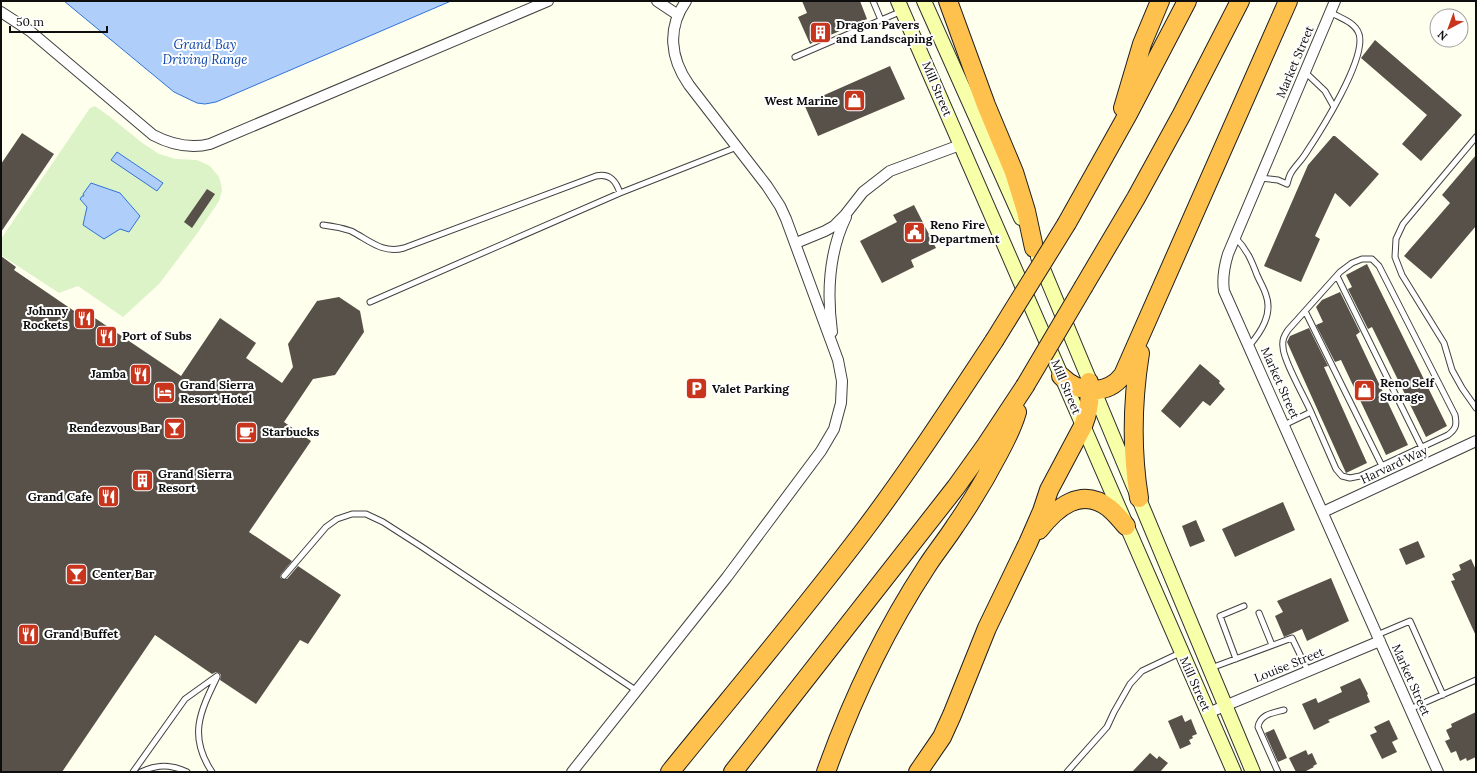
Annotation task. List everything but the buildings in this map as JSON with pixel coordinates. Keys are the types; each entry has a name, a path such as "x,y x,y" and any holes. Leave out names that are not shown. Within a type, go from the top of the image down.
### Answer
{"highway":[{"path":"948,1 986,106 1014,172 1026,211 1034,248"},
{"path":"1100,165 1117,126 1142,44 1160,1"},
{"path":"670,772 863,532 922,449 994,341 1067,223 1153,68 1187,1"},
{"path":"733,772 956,487 986,445 1024,387 1136,198 1240,1"},
{"path":"1061,376 1074,386 1091,388 1110,386 1117,382 1123,375 1288,1"},
{"path":"1138,498 1133,450 1133,402 1141,347 1152,308"},
{"path":"826,772 845,721 870,665 898,615 993,464 1016,416 1024,387"},
{"path":"918,772 942,737 987,628 1028,543 1054,480 1083,426 1089,409 1091,388"},
{"path":"1028,543 1055,511 1066,503 1074,500 1088,499 1100,502 1108,507 1126,526"}],"main road":[{"name":"Mill Street","path":"924,1 1034,248 1091,388 1253,772"},
{"name":"Mill Street","path":"900,6 1208,713 1230,770"}],"street":[{"path":"1,12 30,31 154,135 170,143 195,146 210,144 548,1"},
{"path":"656,1 678,15"},
{"path":"686,1 678,15 673,39 673,49 678,68 689,85 774,196 796,243 838,360"},
{"name":"Market Street","path":"1335,1 1235,237 1224,267 1224,291 1438,772"},
{"path":"796,243 825,232 834,226 871,185 890,171 960,145"},
{"path":"572,772 727,577 822,451 834,429 841,403 842,381 833,336 830,305 832,264 838,235 856,201"},
{"name":"Harvard Way","path":"1323,512 1476,441"},
{"name":"Louise Street","path":"1208,713 1308,671 1378,638"}],"lane":[{"path":"872,1 881,20"},
{"path":"795,57 881,20 900,6"},
{"path":"1260,178 1278,180 1287,184 1291,173 1301,161 1334,107 1354,65 1360,35 1355,26 1330,12"},
{"path":"1305,72 1325,91 1334,107"},
{"path":"1475,405 1462,388 1452,370 1444,342 1402,275 1395,257 1396,239 1403,224 1476,137"},
{"path":"370,302 620,193 737,147"},
{"path":"323,224 350,231 385,249 398,249 596,176 604,175 612,178 617,184 620,193"},
{"path":"1235,237 1250,255 1267,296 1268,310 1264,325 1249,346"},
{"path":"1362,258 1372,259 1379,266 1455,415 1457,423 1454,430 1448,436 1360,476 1350,478 1342,476 1336,469 1282,349 1283,338 1288,330 1337,276 1352,262 1362,258"},
{"path":"1337,276 1422,448"},
{"path":"1305,311 1382,466"},
{"path":"1284,425 1311,412"},
{"path":"284,576 326,527 337,519 352,514 366,514 383,522 422,547 637,691"},
{"path":"1236,659 1220,616 1244,606"},
{"path":"1259,613 1272,645"},
{"path":"1378,638 1410,621 1444,694"},
{"path":"1209,668 1292,638 1308,671"},
{"path":"1067,772 1107,727 1130,684 1142,671 1181,652"},
{"path":"133,772 185,699 217,676 204,704 198,728 200,748 212,772"},
{"path":"1410,709 1476,680"},
{"path":"1278,772 1258,724 1264,716 1284,710"},
{"path":"140,772 155,766 168,765 187,772"}],"green space":[{"path":"95,106 159,154 176,159 197,160 210,166 219,177 222,190 219,201 196,235 159,284 123,317 78,286 59,293 1,255 1,239 90,108"}],"water":[{"name":"Grand Bay Driving Range","path":"64,1 451,1 216,102 205,104 197,103 174,92"},
{"path":"117,152 163,183 157,191 111,160"},
{"path":"91,183 120,193 140,216 129,232 120,229 104,239 83,225 87,207 80,199 84,196 83,194"}],"place":[{"name":"Dragon Pavers and Landscaping","path":"821,32"},
{"name":"West Marine","path":"854,101"},
{"name":"Reno Fire Department","path":"914,232"},
{"name":"Johnny Rockets","path":"84,318"},
{"name":"Port of Subs","path":"106,336"},
{"name":"Jamba","path":"141,374"},
{"name":"Valet Parking","path":"697,389"},
{"name":"Reno Self Storage","path":"1365,390"},
{"name":"Grand Sierra Resort Hotel","path":"165,392"},
{"name":"Rendezvous Bar","path":"175,428"},
{"name":"Starbucks","path":"247,432"},
{"name":"Grand Sierra Resort","path":"142,481"},
{"name":"Grand Cafe","path":"108,497"},
{"name":"Center Bar","path":"76,574"},
{"name":"Grand Buffet","path":"29,634"}]}
